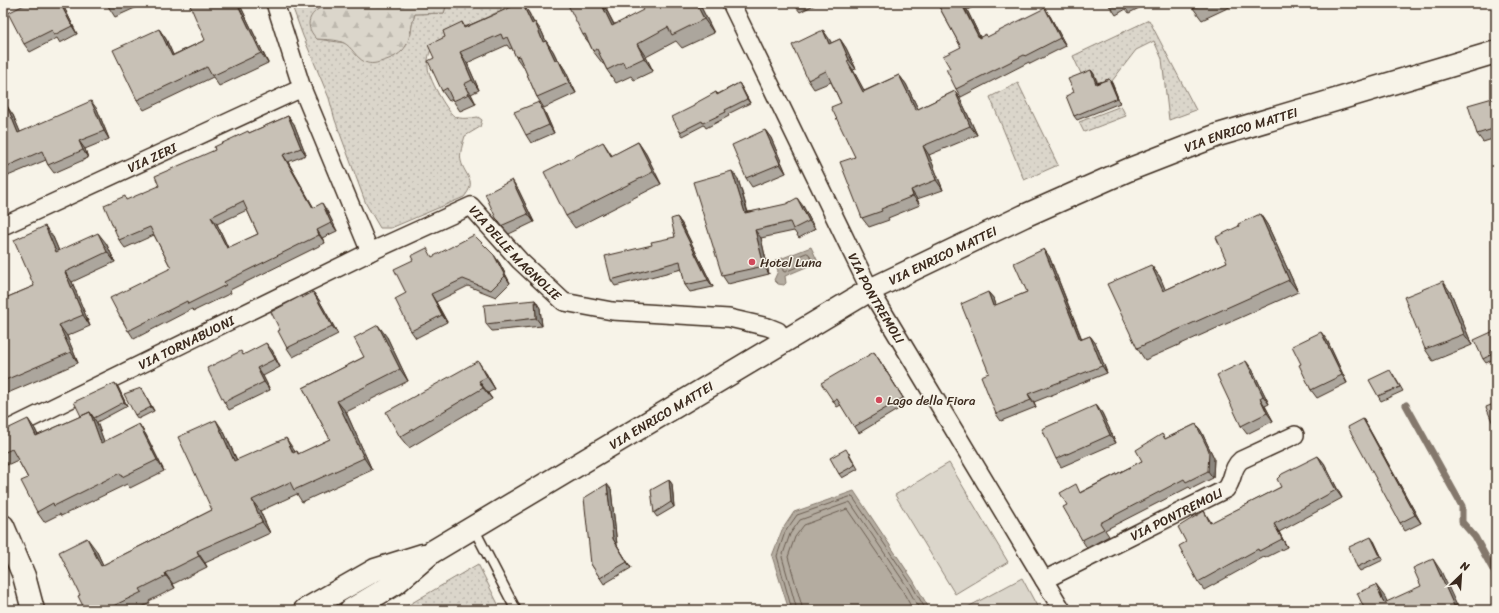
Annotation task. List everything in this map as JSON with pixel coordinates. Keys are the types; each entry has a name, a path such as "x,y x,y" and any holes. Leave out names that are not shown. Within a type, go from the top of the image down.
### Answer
{"main road":[{"name":"VIA ENRICO MATTEI","path":"351,610 396,583 432,552 870,290 1024,216 1080,191 1128,170 1218,135 1496,52"},
{"path":"3,526 24,576 33,610"},
{"name":"VIA ENRICO MATTEI","path":"305,610 375,570 432,552"},
{"path":"24,576 48,610"}],"street":[{"path":"275,3 302,88 370,252"},
{"name":"VIA PONTREMOLI","path":"731,3 870,290 1062,610"},
{"name":"VIA ZERI","path":"3,226 302,88"},
{"name":"VIA DELLE MAGNOLIE","path":"370,252 471,206 520,261 564,302 612,311 729,318 768,327 778,332 785,340"},
{"name":"VIA TORNABUONI","path":"3,432 370,252"},
{"name":"VIA PONTREMOLI","path":"1044,580 1226,489 1229,486 1236,463 1295,435"}],"lane":[{"path":"473,527 516,610"}],"green space":[{"path":"291,3 331,3 318,8 317,39 402,51 411,34 415,14 444,13 447,3 516,3 436,42 429,57 428,67 431,78 442,100 451,113 460,118 478,117 482,120 480,127 465,136 460,155 470,182 468,191 464,197 391,228 380,228 366,204 335,120 329,98"},
{"path":"331,3 447,3 444,13 415,14 404,49 393,57 372,64 362,60 344,43 334,40 317,39 312,33 309,27 311,17 319,9"},
{"path":"1149,20 1196,110 1169,120 1162,59 1154,41 1136,50 1112,81 1100,86 1094,74 1083,78 1073,56"},
{"path":"1018,83 1058,165 1024,180 990,97"},
{"path":"1121,106 1126,116 1084,132 1079,122"},
{"path":"949,463 1008,562 955,594 895,495"},
{"path":"478,564 501,610 400,610"},
{"path":"1022,578 1039,610 967,610 966,608"}],"water":[{"path":"811,247 818,262 785,276 786,283 784,285 778,284 774,280 778,271 775,261"},
{"path":"854,491 913,580 930,610 789,610 772,556 782,530 794,512"}],"building":[{"path":"28,3 60,3 72,26 54,35 52,30 24,44 8,13"},
{"path":"189,3 237,3 261,53 212,76 207,67 137,100 113,50 159,29 172,56 205,40"},
{"path":"522,3 532,24 535,22 543,42 546,41 555,60 558,59 569,83 537,97 519,56 516,57 507,37 503,39 501,34 460,52 472,80 464,84 469,94 453,101 447,88 442,91 428,61 434,58 428,45 445,37 443,31 462,22 464,28"},
{"path":"567,3 601,3 612,26 643,10 639,3 696,3 704,19 672,35 668,27 637,44 644,58 625,67 623,62 607,70 597,49 593,51 585,34 583,35"},
{"path":"937,3 961,3 979,38 986,34 987,37 1045,8 1060,38 956,89 946,69 950,68 943,56 961,47"},
{"path":"1108,3 1118,3 1110,7"},
{"path":"1191,3 1204,3 1193,8"},
{"path":"823,30 829,44 840,39 849,60 847,61 863,92 899,75 916,110 955,91 970,126 923,146 936,180 911,190 913,196 881,209 882,211 862,218 840,162 855,157 831,107 841,103 826,71 808,80 792,45"},
{"path":"1091,70 1096,84 1109,79 1117,98 1074,116 1066,96 1074,92 1068,79"},
{"path":"739,83 747,99 725,110 726,112 703,123 702,121 680,132 672,117 694,106 694,104 716,92 717,95"},
{"path":"1496,97 1496,128 1477,134 1468,105"},
{"path":"91,101 104,131 79,141 83,150 48,165 42,151 3,168 3,108 7,106 18,133"},
{"path":"539,102 549,125 526,135 514,112"},
{"path":"288,116 301,148 283,155 313,208 322,203 331,223 317,230 319,235 224,282 226,285 188,304 187,301 128,331 110,298 171,268 150,227 119,240 104,205 125,196 126,200 159,186 155,176 215,150 214,147 248,131 249,133","holes":["243,201 258,234 227,248 211,217"]},
{"path":"765,130 780,164 746,178 732,145"},
{"path":"603,142 611,156 638,142 653,172 566,216 544,172"},
{"path":"732,171 745,213 786,204 797,198 809,221 793,229 790,222 755,230 764,266 722,275 693,182"},
{"path":"512,180 528,214 503,225 496,218 485,194"},
{"path":"1260,214 1289,280 1137,348 1107,284 1151,265 1163,291 1227,262 1216,237 1239,226 1238,224"},
{"path":"677,217 708,280 685,285 680,261 611,280 605,256 652,245 651,242 675,237 671,219"},
{"path":"45,226 56,252 98,233 107,252 65,272 83,315 59,325 71,352 3,381 3,299 34,286 14,240"},
{"path":"474,235 494,255 505,276 491,290 463,279 431,294 442,315 411,331 395,299 406,293 394,269 413,260 411,256 427,248 432,257"},
{"path":"1044,249 1080,340 1090,336 1102,366 1028,394 1031,400 996,414 981,376 989,373 961,304 988,292 993,306 1027,292 1014,263"},
{"path":"1443,281 1464,334 1425,349 1404,297"},
{"path":"313,292 332,326 287,348 278,331 280,330 271,312 301,296 302,298"},
{"path":"535,300 536,318 486,324 484,305"},
{"path":"378,325 400,369 337,401 364,458 294,490 290,482 252,500 262,522 197,551 199,556 165,573 166,576 140,589 142,592 107,610 85,610 78,596 80,595 59,552 87,538 101,566 212,510 178,437 216,420 234,461 286,438 293,453 297,451 298,454 330,439 303,388 364,357 354,338"},
{"path":"1496,330 1496,352 1483,359 1474,340"},
{"path":"1321,332 1342,375 1311,390 1292,346"},
{"path":"266,343 275,359 257,368 264,382 224,402 207,368 241,351 243,355"},
{"path":"874,352 903,398 854,427 837,399 833,401 821,383"},
{"path":"478,361 487,377 479,381 483,388 400,437 386,412"},
{"path":"1246,361 1263,396 1260,398 1267,413 1241,426 1217,375"},
{"path":"1390,370 1400,387 1378,396 1369,380"},
{"path":"115,383 124,402 94,418 90,412 81,416 74,402"},
{"path":"141,388 151,407 135,415 124,394"},
{"path":"1496,403 1496,425 1494,426 1486,407"},
{"path":"1096,405 1110,435 1056,459 1042,429"},
{"path":"90,412 101,443 139,424 157,460 122,477 120,473 54,506 53,503 37,512 21,481 28,478 12,449 3,453 3,431 28,419 36,436"},
{"path":"1363,419 1415,515 1400,523 1348,427"},
{"path":"1196,424 1209,451 1208,471 1186,482 1184,479 1100,523 1104,529 1082,540 1063,507 1067,505 1060,493 1076,484 1080,493 1142,461 1136,450 1162,434 1165,439"},
{"path":"846,449 855,465 839,474 830,458"},
{"path":"1318,456 1336,490 1274,524 1282,539 1259,551 1258,549 1198,582 1179,546 1186,542 1178,527 1204,511 1210,523 1281,487 1277,479 1282,474"},
{"path":"669,480 671,502 654,513 651,490"},
{"path":"607,484 613,539 627,562 600,578 591,564 584,498"},
{"path":"1371,537 1380,556 1357,567 1349,547"},
{"path":"1433,559 1454,606 1457,605 1460,610 1365,610 1357,593 1376,585 1384,603 1421,586 1413,568"}],"waterway":[{"path":"1406,405 1462,506 1462,522 1475,537 1496,575"}],"place":[{"name":"Hotel Luna","path":"752,262"},
{"name":"Lago della Fiora","path":"879,400"}]}
